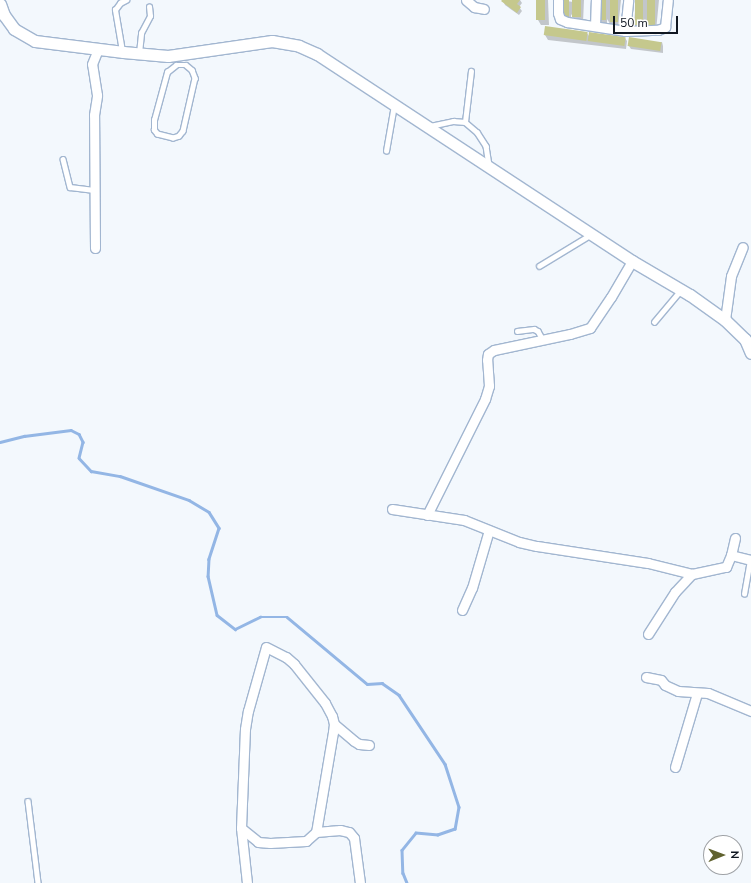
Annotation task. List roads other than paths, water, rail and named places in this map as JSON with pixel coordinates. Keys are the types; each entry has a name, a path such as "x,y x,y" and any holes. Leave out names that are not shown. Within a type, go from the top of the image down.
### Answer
{"street":[{"path":"466,0 474,7 484,9"},
{"path":"558,0 558,13 560,19 625,31 658,30 665,27 668,0"},
{"path":"595,26 596,0"},
{"path":"625,31 628,0"},
{"path":"0,4 4,15 14,29 35,41 139,54 168,56 272,41 299,46 317,54 430,126 632,261 681,289 725,320 744,339 751,353"},
{"path":"95,248 96,190 94,115 97,95 92,64 98,49"},
{"path":"725,320 730,276 743,247"},
{"path":"427,515 485,400 488,386 486,360 488,354 494,350 590,328 612,297 632,261"},
{"path":"392,509 464,520 519,542 537,546 648,563 692,574 726,567 731,555 735,538"},
{"path":"462,610 472,588 489,530"},
{"path":"731,555 751,560"},
{"path":"648,634 676,592 692,574"},
{"path":"247,883 241,828 245,729 248,711 266,647 286,657 294,664 325,703 334,724 359,744 369,745"},
{"path":"646,677 661,680 665,685 678,691 708,693 751,711"},
{"path":"675,767 697,693"},
{"path":"316,832 334,724"},
{"path":"241,828 258,842 270,843 306,841 316,832 340,830 349,832 354,838 360,883"}],"lane":[{"path":"123,52 115,10 120,3 126,0"},
{"path":"139,54 141,33 150,16 149,7"},
{"path":"186,53 186,65"},
{"path":"176,65 186,65 192,70 195,78 183,131 179,136 173,138 157,134 154,130 154,120 166,72 176,65"},
{"path":"465,122 471,71"},
{"path":"386,151 394,103"},
{"path":"430,126 454,121 465,122 476,132 486,146 489,166"},
{"path":"63,159 70,187 96,190"},
{"path":"539,266 592,234"},
{"path":"654,322 681,289"},
{"path":"517,331 534,329 538,331 543,340"},
{"path":"744,594 751,560"},
{"path":"28,801 38,883"}],"waterway":[{"path":"0,442 24,436 71,430 79,434 83,442 79,458 91,471 120,476 189,500 209,512 219,528 209,559 208,576 217,615 235,629 260,617 287,617 367,684 382,683 399,695 445,764 459,807 455,829 438,835 416,833 402,850 403,873 407,883"}]}
